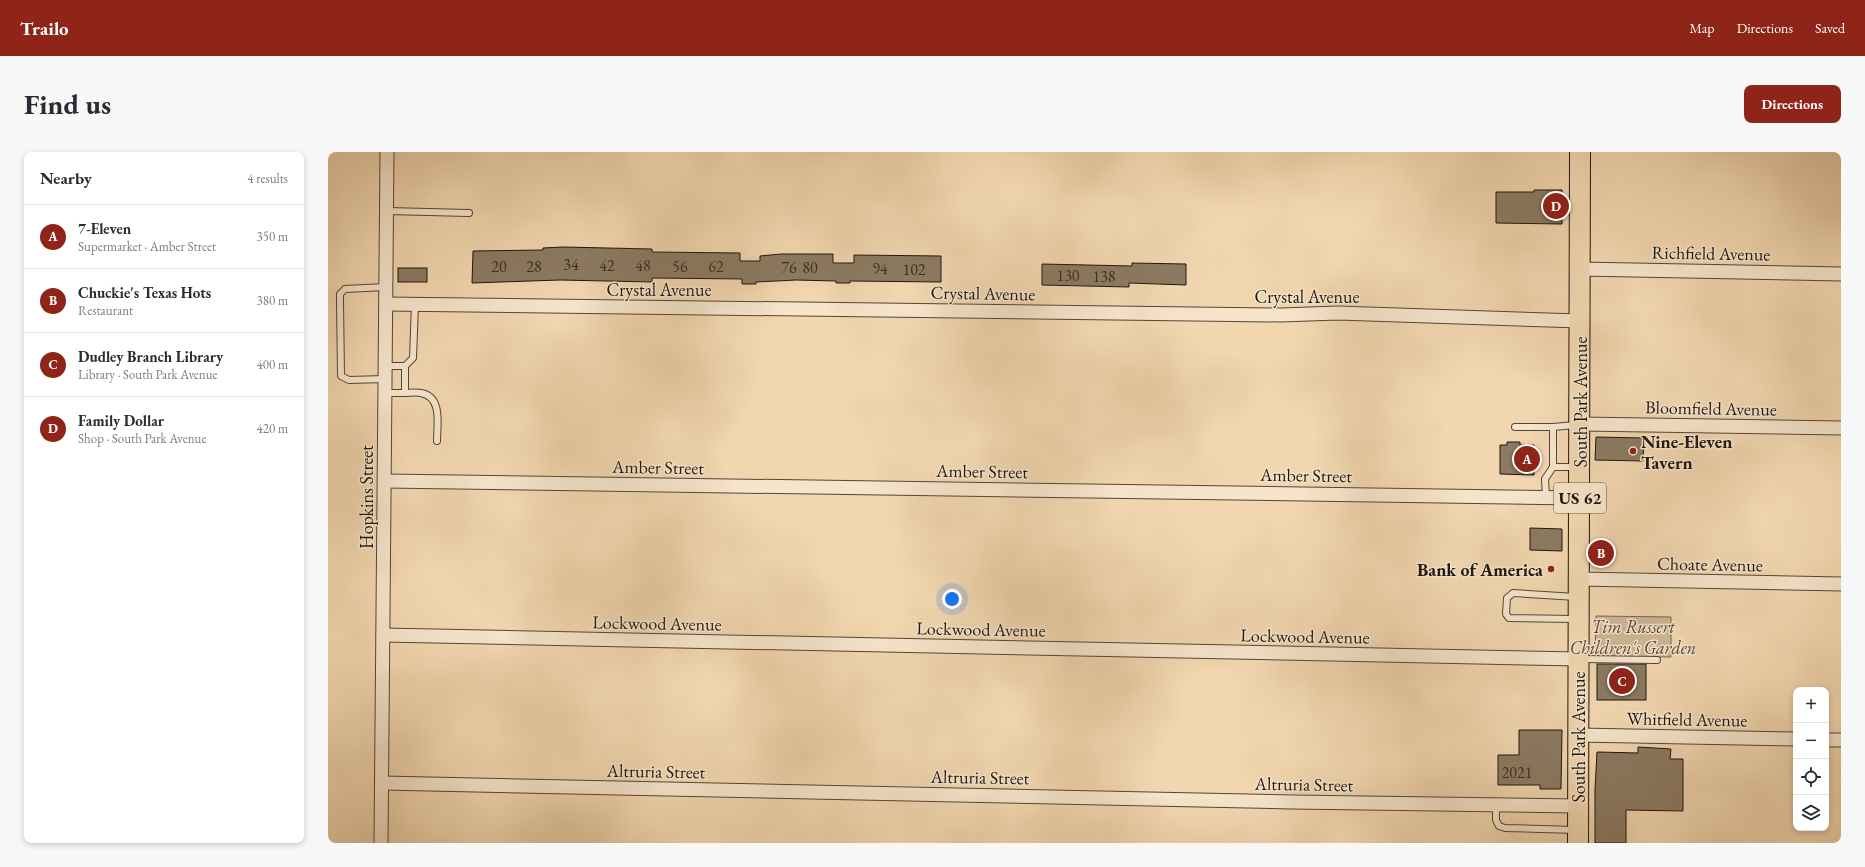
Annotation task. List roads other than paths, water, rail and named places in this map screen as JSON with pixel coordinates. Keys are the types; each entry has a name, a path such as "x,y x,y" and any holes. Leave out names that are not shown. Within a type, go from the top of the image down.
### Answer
{"main road":[{"name":"South Park Avenue","path":"1578,837 1580,152"}],"street":[{"name":"Hopkins Street","path":"381,843 387,152"},
{"name":"Richfield Avenue","path":"1580,269 1841,274"},
{"name":"Crystal Avenue","path":"386,304 1281,315 1338,313 1580,321"},
{"name":"Bloomfield Avenue","path":"1580,424 1841,428"},
{"name":"Amber Street","path":"385,481 1580,498"},
{"name":"Choate Avenue","path":"1579,588 1841,584"},
{"name":"Lockwood Avenue","path":"383,635 1579,659"},
{"name":"Whitfield Avenue","path":"1578,735 1793,739"},
{"path":"1829,740 1841,740"},
{"name":"Altruria Street","path":"382,783 1577,806"}],"lane":[{"path":"386,211 469,213"},
{"path":"386,287 345,289 340,294 341,376 349,380 405,366 413,358 415,304"},
{"path":"405,366 405,393"},
{"path":"385,393 421,393 433,400 437,407 437,441"},
{"path":"1514,428 1553,427 1580,424"},
{"path":"1546,497 1545,480 1553,467 1553,427"},
{"path":"1553,467 1580,467"},
{"path":"1579,588 1513,593 1507,598 1506,614 1509,618 1579,619"},
{"path":"1579,659 1657,660"},
{"path":"1496,804 1496,820 1499,826 1578,837"}],"place":[{"name":"Family Dollar","path":"1556,206"},
{"name":"Nine-Eleven Tavern","path":"1633,451"},
{"name":"7-Eleven","path":"1527,459"},
{"name":"Chuckie's Texas Hots","path":"1601,553"},
{"name":"Bank of America","path":"1551,569"},
{"name":"Dudley Branch Library","path":"1622,681"}],"park label":[{"name":"Tim Russert Children's Garden","path":"1633,636"}]}
